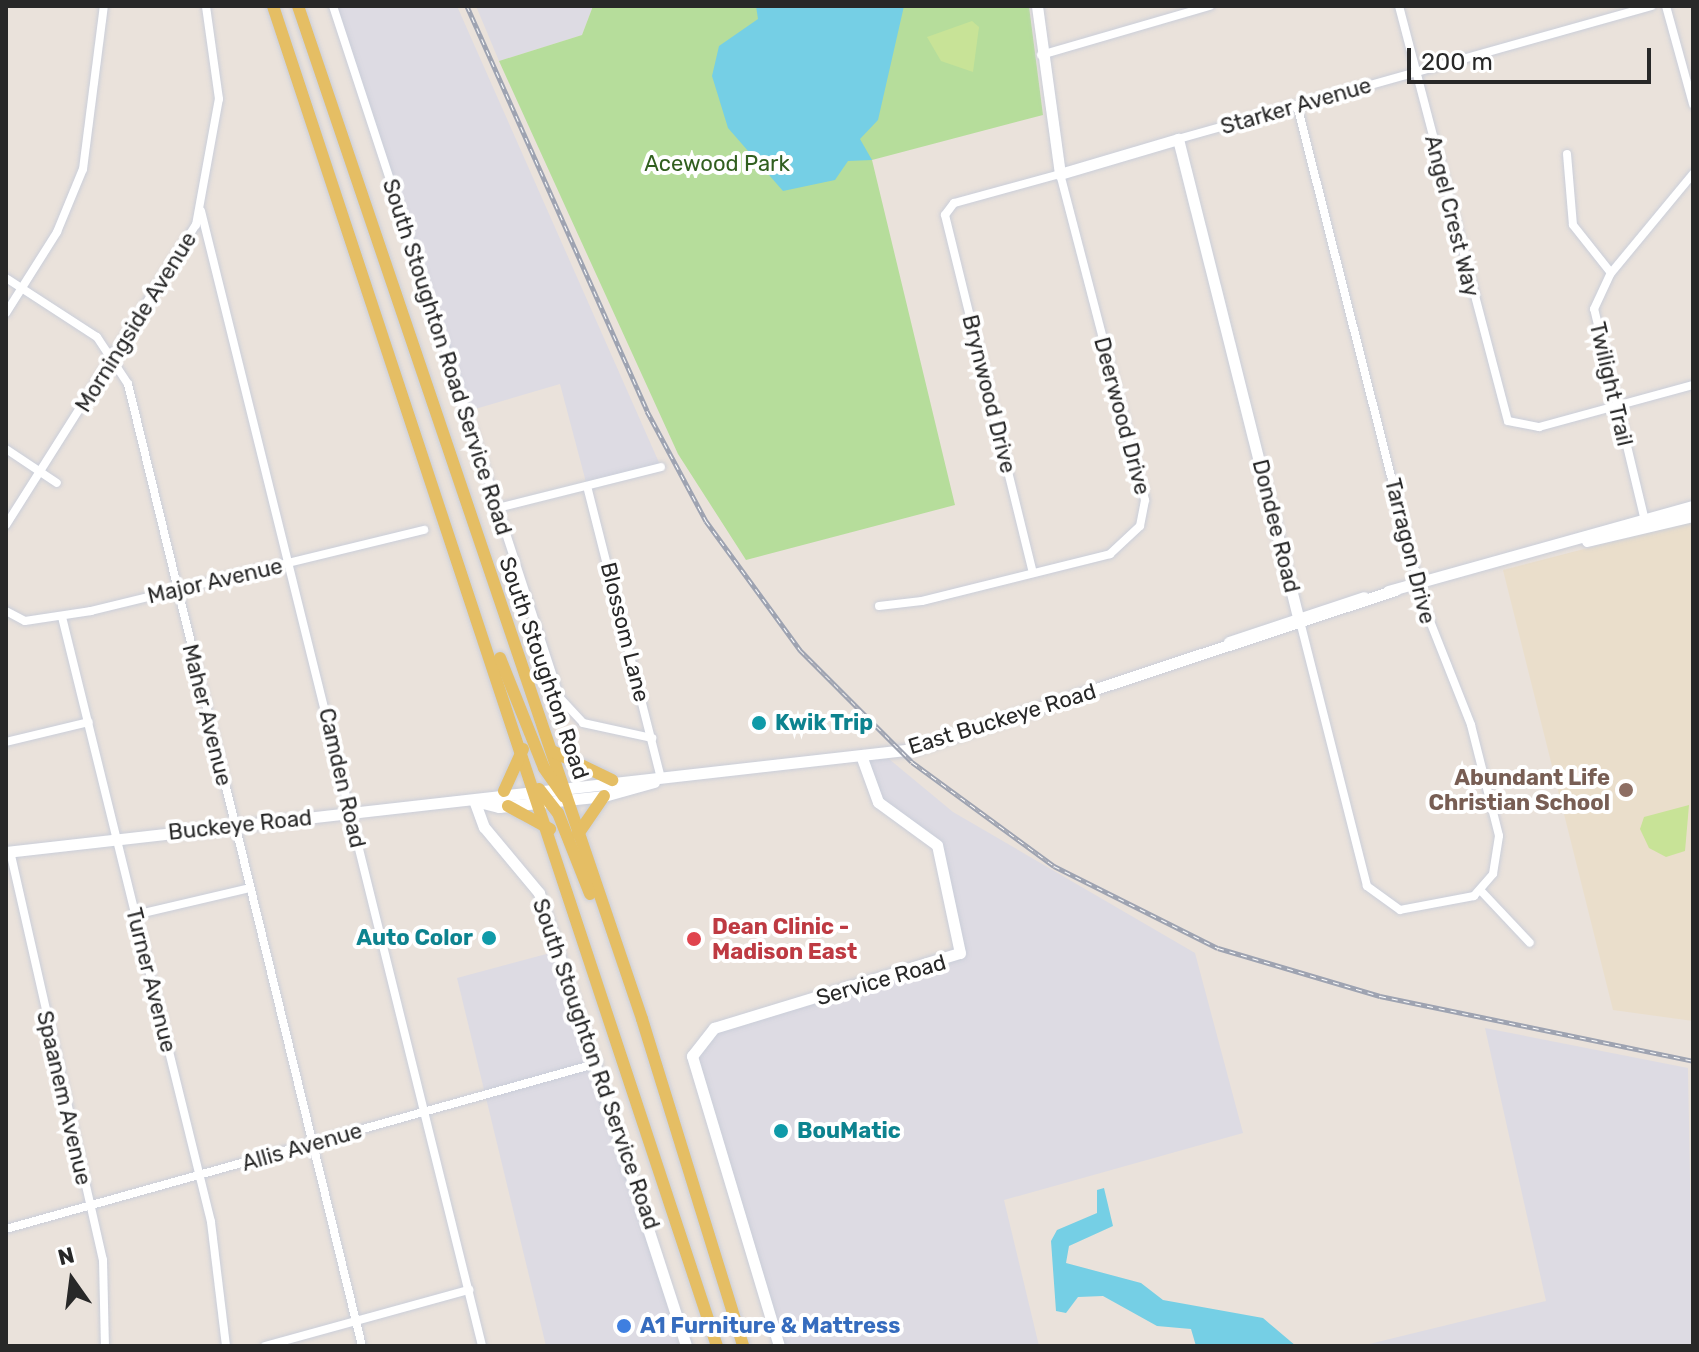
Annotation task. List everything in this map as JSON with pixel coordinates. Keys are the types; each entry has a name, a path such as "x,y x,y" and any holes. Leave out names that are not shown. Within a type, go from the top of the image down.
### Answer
{"main road":[{"name":"South Stoughton Road","path":"273,6 536,788 546,802 550,829 717,1346"},
{"name":"South Stoughton Road","path":"298,6 552,751 558,785"},
{"path":"471,594 567,800"},
{"path":"504,791 523,749"},
{"path":"552,751 612,780"},
{"path":"578,834 604,796"},
{"name":"South Stoughton Road","path":"567,800 642,1019 743,1346"},
{"path":"546,802 642,1019"},
{"path":"508,806 550,829"}],"street":[{"path":"6,313 22,289 83,169 104,6"},
{"name":"Morningside Avenue","path":"6,525 183,255 201,211 219,99 206,6"},
{"name":"South Stoughton Road Service Road","path":"333,6 567,709 594,726 652,738"},
{"path":"1037,6 1041,55 1060,174"},
{"path":"1041,55 1210,6"},
{"name":"Angel Crest Way","path":"1399,6 1500,407 1510,423 1539,427 1614,406"},
{"name":"Starker Avenue","path":"945,215 954,203 1652,6"},
{"path":"1666,6 1693,104"},
{"name":"Tarragon Drive","path":"1297,105 1418,584 1443,668 1471,725 1499,836 1497,864 1481,891"},
{"name":"Dondee Road","path":"1178,139 1361,871 1387,904 1418,912 1481,891"},
{"path":"1567,154 1573,225 1611,273"},
{"name":"Deerwood Drive","path":"879,606 1117,551 1137,532 1145,507 1060,174"},
{"name":"Twilight Trail","path":"1646,524 1594,329 1597,299 1611,273 1693,174"},
{"name":"Camden Road","path":"201,211 482,1346"},
{"name":"Brynwood Drive","path":"945,215 1033,572"},
{"path":"6,278 116,356"},
{"name":"Maher Avenue","path":"116,356 362,1346"},
{"path":"1614,406 1693,385"},
{"path":"6,449 57,483"},
{"path":"498,508 661,467"},
{"name":"Blossom Lane","path":"587,486 661,779"},
{"name":"East Buckeye Road","path":"1646,524 1693,506"},
{"name":"East Buckeye Road","path":"536,788 612,780 661,779 862,758 928,746 1395,590 1646,524 1693,516"},
{"name":"Major Avenue","path":"6,611 25,621 62,617 424,530"},
{"name":"Turner Avenue","path":"62,617 198,1177 226,1346"},
{"path":"6,742 89,722"},
{"name":"Service Road","path":"779,1346 694,1070 696,1043 714,1028 960,953 937,845 883,807 862,758"},
{"name":"East Buckeye Road","path":"546,802 604,796 661,779"},
{"name":"Buckeye Road","path":"8,851 474,800 504,791 536,788"},
{"name":"Buckeye Road","path":"474,800 508,806 546,802"},
{"name":"South Stoughton Rd Service Road","path":"474,800 484,827 536,887 598,1063 686,1346"},
{"name":"Spaanem Avenue","path":"8,851 103,1260 105,1346"},
{"path":"135,915 250,888"},
{"path":"1481,891 1530,943"},
{"name":"Allis Avenue","path":"6,1229 598,1063"},
{"path":"265,1346 469,1290"}],"shaded area":[{"path":"333,6 457,6 661,467 587,486 560,384 465,412"},
{"path":"476,6 593,6 582,35 499,61"},
{"name":"Abundant Life Christian School","path":"1693,521 1693,1021 1613,1010 1503,570"},
{"path":"883,754 953,812 1195,953 1243,1133 1004,1200 1039,1346 779,1346 692,1061 714,1028 958,956 937,844 888,811 862,758"},
{"path":"554,952 646,1231 679,1346 546,1346 457,978"},
{"path":"1485,1028 1688,1068 1693,1346 1361,1346 1546,1301"}],"green space":[{"name":"Acewood Park","path":"593,6 1029,6 1043,115 872,160 955,505 746,560 678,454 499,61 582,35"},
{"path":"972,21 979,27 973,72 941,61 927,37"},
{"path":"1689,805 1685,851 1666,857 1649,848 1640,829 1644,817"}],"water":[{"path":"756,6 904,6 878,120 860,139 872,160 848,161 835,180 783,191 728,128 712,76 719,46 758,19"},
{"path":"1104,1188 1113,1226 1069,1246 1066,1263 1141,1283 1163,1300 1263,1318 1296,1346 1196,1346 1191,1329 1157,1326 1103,1296 1078,1297 1066,1313 1056,1311 1051,1241 1057,1230 1097,1213 1097,1190"}],"railway":[{"path":"467,6 647,411 706,521 800,650 912,762 1054,866 1218,948 1380,996 1693,1061"}],"place":[{"name":"Kwik Trip","path":"759,723"},
{"name":"Abundant Life Christian School","path":"1626,790"},
{"name":"Auto Color","path":"489,938"},
{"name":"Dean Clinic - Madison East","path":"694,939"},
{"name":"BouMatic","path":"781,1131"},
{"name":"A1 Furniture & Mattress","path":"624,1326"}]}
